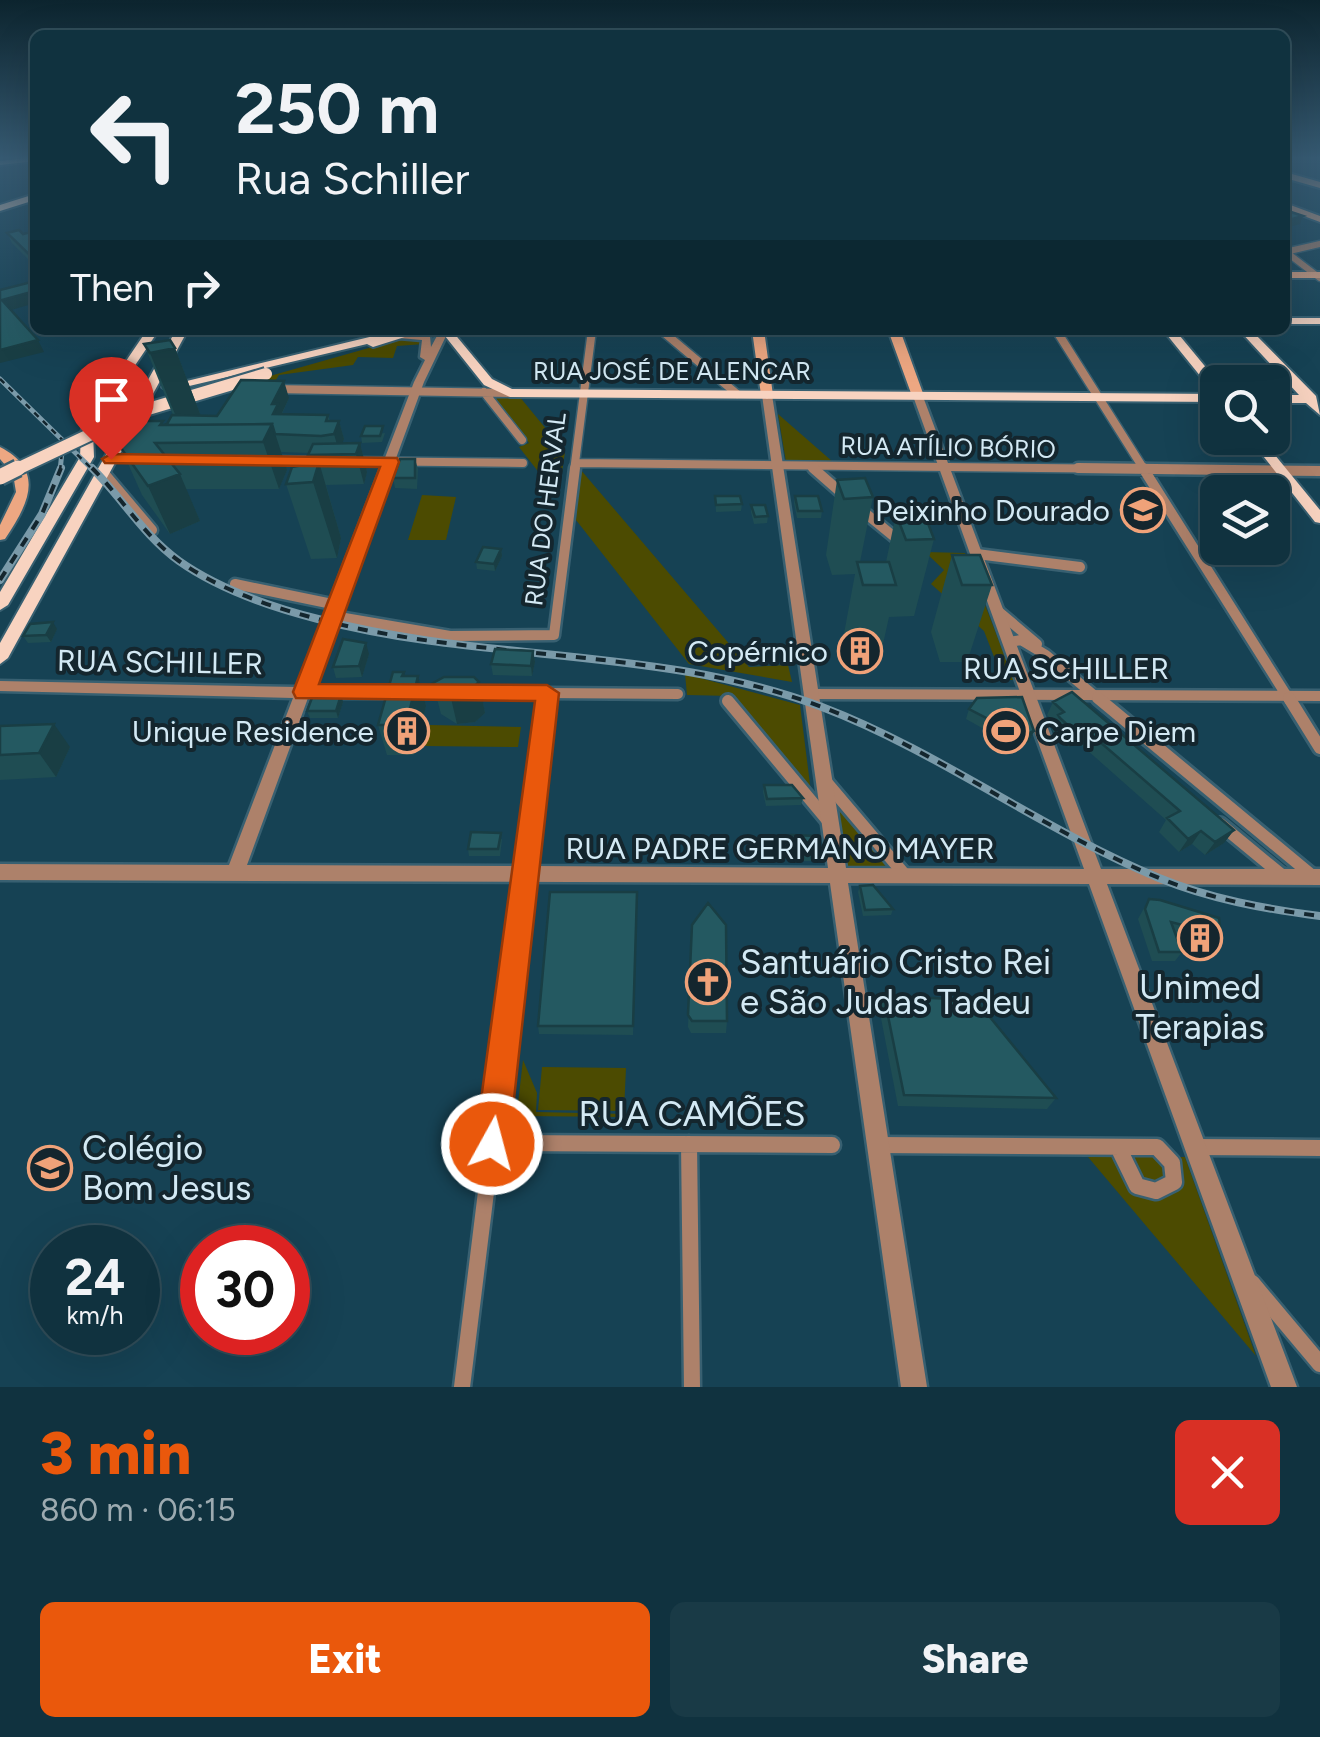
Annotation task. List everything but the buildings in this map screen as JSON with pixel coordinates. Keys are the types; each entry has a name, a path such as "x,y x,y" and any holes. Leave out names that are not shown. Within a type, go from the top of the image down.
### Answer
{"main road":[{"path":"1290,275 1319,276"},
{"path":"1290,321 1320,321"},
{"path":"0,606 87,457 86,432 92,420 150,335"},
{"path":"0,658 112,463 179,335"},
{"path":"152,384 184,384 393,335"},
{"path":"265,372 397,335"},
{"path":"450,335 486,380 505,391"},
{"path":"759,335 767,395"},
{"path":"896,335 918,396"},
{"path":"1173,335 1200,368"},
{"path":"1250,335 1315,399 1320,411"},
{"path":"0,474 138,412 382,337"},
{"name":"RUA JOSÉ DE ALENCAR","path":"505,391 1200,398"},
{"path":"0,451 23,475 25,488 0,536"},
{"path":"1268,455 1320,519"}],"street":[{"path":"1290,251 1320,244"},
{"path":"1290,255 1319,276"},
{"path":"235,873 421,388 428,340 411,335"},
{"path":"425,366 447,335"},
{"name":"RUA DO HERVAL","path":"335,611 450,636 554,636 591,335"},
{"path":"667,335 737,394"},
{"path":"1059,335 1320,748"},
{"name":"RUA JOSÉ DE ALENCAR","path":"132,421 235,389 505,391"},
{"path":"484,392 522,440"},
{"path":"767,395 914,1387"},
{"path":"918,396 1284,1387"},
{"path":"253,460 522,463"},
{"path":"112,463 152,530"},
{"name":"RUA ATÍLIO BÓRIO","path":"576,463 1320,471"},
{"path":"810,466 918,557"},
{"path":"977,554 1080,567"},
{"path":"235,584 335,611"},
{"path":"998,611 1046,655 1317,877"},
{"path":"1009,642 1020,640 1046,655"},
{"name":"RUA SCHILLER","path":"0,686 678,694"},
{"path":"462,1387 547,693"},
{"name":"RUA SCHILLER","path":"811,694 1320,696"},
{"path":"1068,695 1082,707"},
{"path":"728,702 830,823"},
{"path":"824,779 905,876"},
{"path":"1212,816 1283,877"},
{"name":"RUA PADRE GERMANO MAYER","path":"0,872 1317,877"},
{"name":"RUA CAMÕES","path":"492,1144 832,1145"},
{"path":"689,1144 692,1387"},
{"path":"878,1145 1157,1147 1172,1163 1175,1174 1169,1187 1156,1191 1137,1186 1118,1147"},
{"path":"1196,1147 1320,1148"},
{"path":"1240,1268 1320,1364"}],"shaded area":[{"path":"404,338 423,338 424,344 397,346 393,358 358,357 353,365 279,375 274,383 242,384"},
{"path":"519,396 565,452 558,497 519,447 529,443 494,397"},
{"path":"778,414 833,462 786,462"},
{"path":"580,469 749,667 788,665 792,682 689,664 576,520"},
{"path":"422,495 456,497 446,540 408,540"},
{"path":"925,552 965,553 1014,680 1003,680 984,631 931,584 944,570"},
{"path":"685,674 800,705 811,792 732,696 687,695"},
{"path":"430,725 521,727 518,747 425,746"},
{"path":"835,805 889,868 845,867"},
{"path":"523,1060 537,1093 536,1112 626,1117 521,1116 517,1112"},
{"path":"542,1067 626,1068 624,1111 538,1110"},
{"path":"1088,1157 1185,1157 1256,1356"}],"railway":[{"path":"0,379 94,471"},
{"path":"60,470 63,442"},
{"path":"92,468 155,540 179,561 211,581 264,603 381,633 636,664 761,688 866,725 1116,859 1159,878 1238,902 1320,916"},
{"path":"0,580 42,514 60,470"}],"place":[{"name":"Peixinho Dourado","path":"1143,510"},
{"name":"Copérnico","path":"860,651"},
{"name":"Unique Residence","path":"407,731"},
{"name":"Carpe Diem","path":"1006,731"},
{"name":"Unimed Terapias","path":"1200,938"},
{"name":"Santuário Cristo Rei e São Judas Tadeu","path":"708,982"},
{"name":"Colégio Bom Jesus","path":"50,1168"}],"route":[{"path":"111,459 391,462 304,692 547,693 492,1144"}]}
